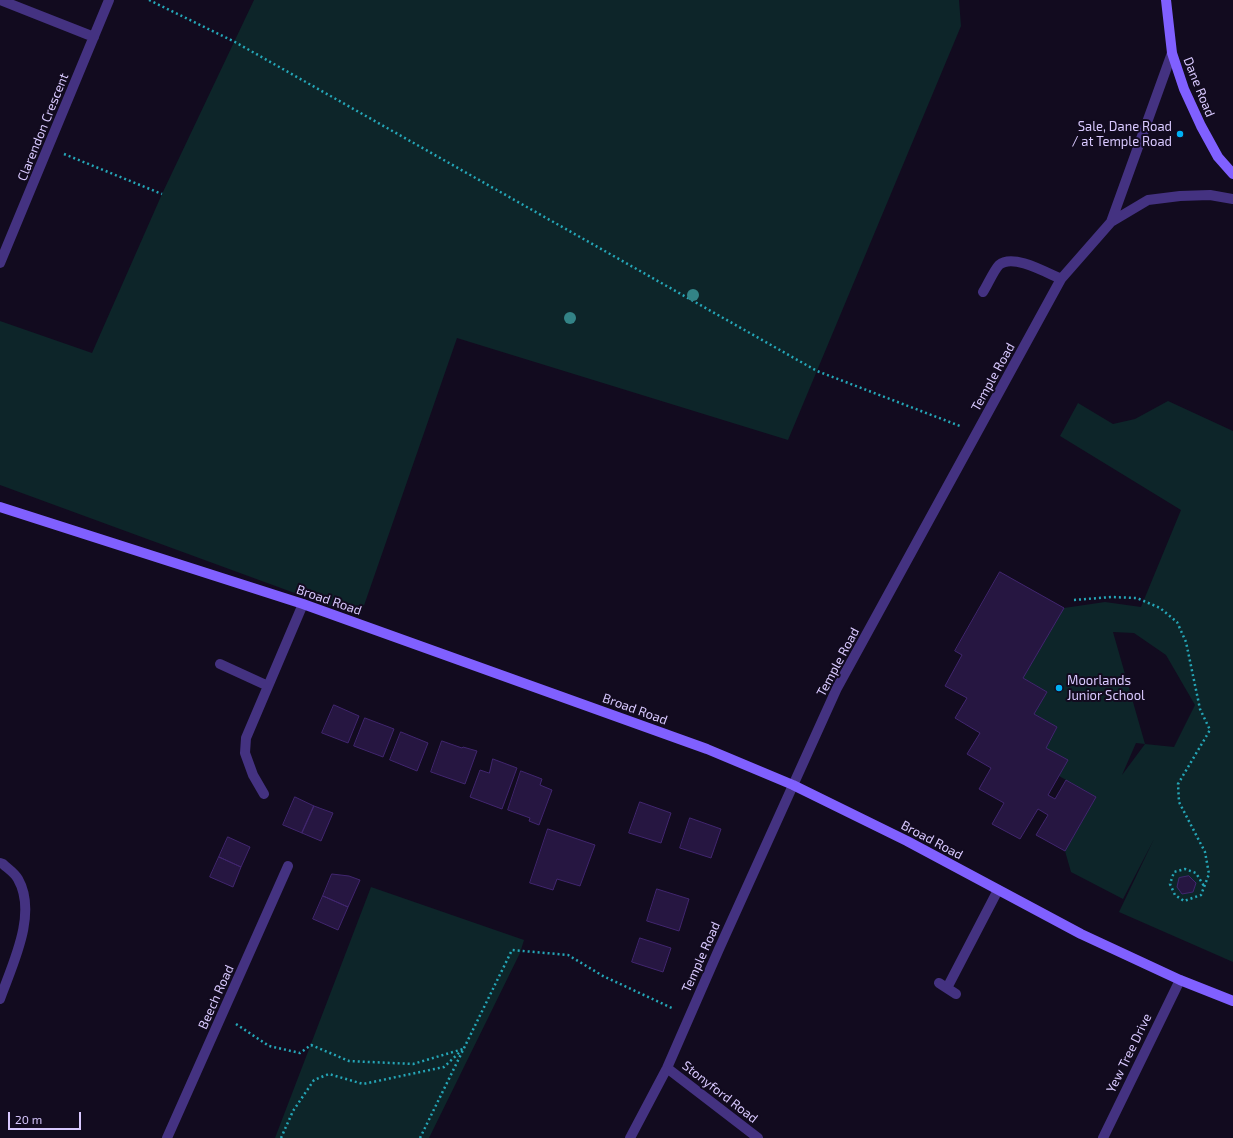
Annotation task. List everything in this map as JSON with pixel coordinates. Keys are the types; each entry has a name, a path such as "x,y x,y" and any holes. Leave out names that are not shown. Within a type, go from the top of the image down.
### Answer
{"street":[{"path":"0,0 94,37"},
{"name":"Clarendon Crescent","path":"0,263 109,0"},
{"name":"Dane Road","path":"1166,0 1172,52 1184,89 1201,126 1218,157 1233,174"},
{"name":"Temple Road","path":"1111,222 1172,52"},
{"name":"Temple Road","path":"630,1138 667,1068 837,688 1061,279 1111,222 1148,200 1180,196 1210,195 1233,199"},
{"path":"983,292 999,265 1009,261 1023,263 1061,279"},
{"name":"Broad Road","path":"0,508 303,604 708,749 793,785 907,842 1081,934 1180,980 1233,1001"},
{"path":"264,794 253,775 245,753 246,738 303,604"},
{"path":"220,664 268,686"},
{"path":"0,863 18,878 25,899 24,925 18,949 0,999"},
{"name":"Beech Road","path":"167,1138 288,866"},
{"path":"956,994 943,985 998,890"},
{"name":"Yew Tree Drive","path":"1103,1138 1180,980"},
{"name":"Stonyford Road","path":"667,1068 758,1138"}],"path":[{"path":"149,0 235,42 817,371 977,433"},
{"path":"48,148 162,194"},
{"path":"1074,600 1111,597 1137,598 1160,608 1177,622 1186,642 1200,710 1210,730 1178,784 1179,802 1205,852 1209,874 1201,895 1184,900 1175,895 1170,884 1174,872 1185,869 1196,873 1204,886"},
{"path":"420,1138 512,950 568,955 603,976 689,1016"},
{"path":"222,1014 269,1046 300,1053 311,1045 349,1061 413,1064 464,1048"},
{"path":"281,1138 293,1111 314,1080 329,1074 363,1084 444,1067 464,1048"}],"green space":[{"path":"254,0 959,0 961,26 788,440 457,338 360,617 0,485 0,321 92,353 162,194"},
{"path":"1168,401 1233,431 1233,962 1119,912 1154,839 1123,899 1071,872 1065,851 1096,797 1059,776 1067,760 1046,748 1057,727 1034,714 1047,692 1023,678 1064,608 1105,602 1141,607 1181,510 1060,436 1078,403 1113,424 1135,419","holes":["1113,632 1134,633 1166,655 1195,705 1174,747 1145,744","1136,743 1145,744 1122,775"]},
{"path":"371,887 524,940 520,953 429,1138 275,1138"}],"building":[{"name":"Moorlands Junior School","path":"1000,572 1064,608 1023,678 1047,692 1034,714 1057,727 1046,748 1068,760 1048,795 1055,799 1066,780 1096,797 1065,851 1036,835 1048,815 1038,809 1020,839 992,824 1004,803 979,789 991,768 967,754 980,733 955,718 967,698 945,686 962,655 955,651"},
{"path":"334,705 359,716 348,743 322,733"},
{"path":"365,718 394,729 383,757 354,746"},
{"path":"401,732 428,743 417,771 390,760"},
{"path":"442,741 462,748 477,751 465,784 431,772"},
{"path":"493,759 517,768 502,809 470,797 480,770 489,773"},
{"path":"521,771 542,779 540,785 552,790 539,825 529,821 530,818 508,810"},
{"path":"295,797 314,806 302,833 283,825"},
{"path":"640,802 671,813 661,843 629,833"},
{"path":"314,806 333,813 321,841 302,833"},
{"path":"690,818 721,829 711,858 680,848"},
{"path":"548,829 595,845 580,886 557,879 553,890 530,883"},
{"path":"228,837 250,847 241,867 219,857"},
{"path":"219,857 241,867 233,887 210,877"},
{"path":"332,874 349,876 360,880 348,907 323,896"},
{"path":"1189,876 1196,883 1193,892 1182,894 1177,887 1179,878"},
{"path":"657,889 689,899 679,931 647,921"},
{"path":"323,896 348,907 338,930 313,919"},
{"path":"640,938 671,948 663,972 632,962"}],"place":[{"name":"Sale, Dane Road / at Temple Road","path":"1180,134"},
{"name":"Moorlands Junior School","path":"1059,688"}]}
